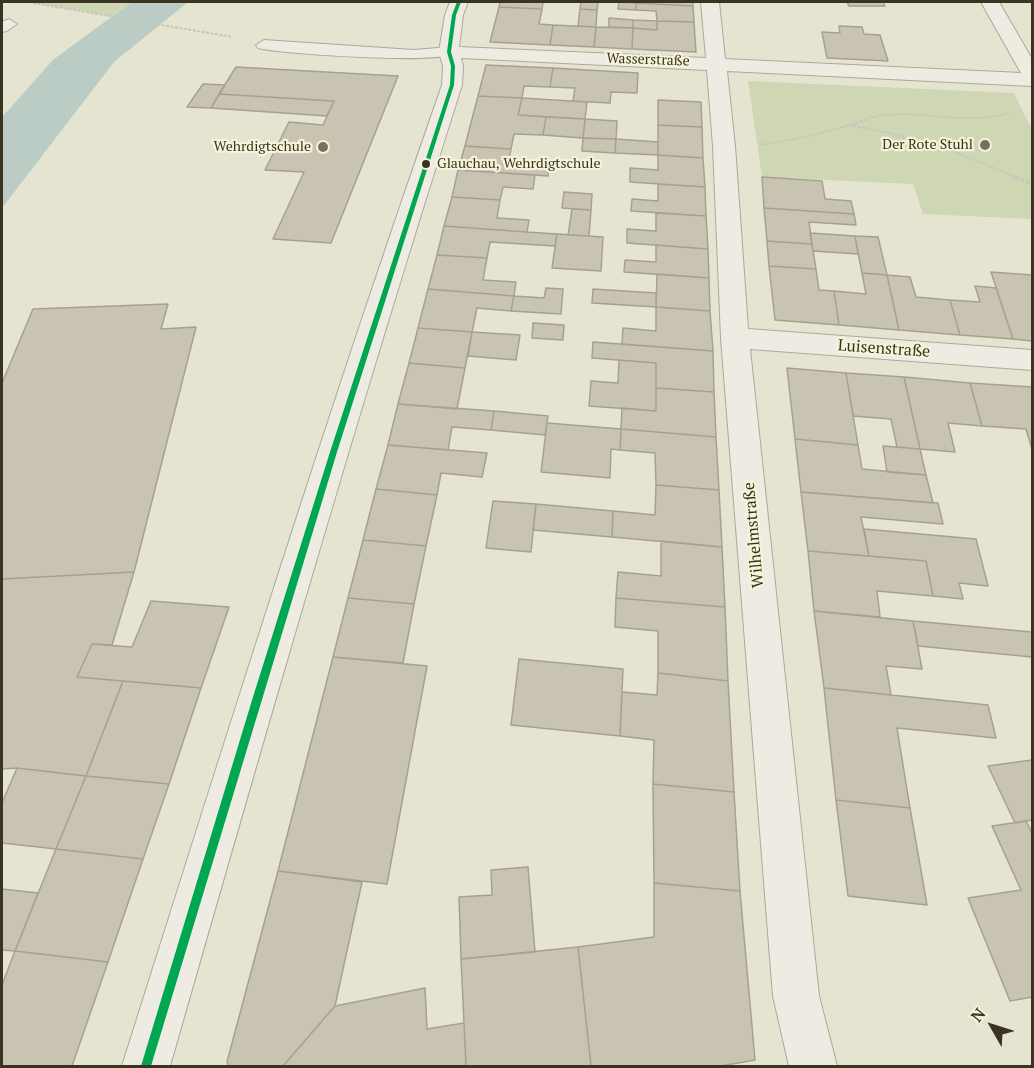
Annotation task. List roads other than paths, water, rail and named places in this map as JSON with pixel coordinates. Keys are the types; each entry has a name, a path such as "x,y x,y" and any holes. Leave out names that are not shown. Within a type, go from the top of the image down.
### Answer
{"street":[{"path":"146,1066 308,528 380,300 452,85 453,66 450,52 454,15 459,2"},
{"name":"Wilhelmstraße","path":"710,2 724,146 735,338 796,996 813,1066"},
{"path":"990,2 1032,75"},
{"name":"Wasserstraße","path":"450,52 1032,80"},
{"name":"Luisenstraße","path":"735,338 1032,360"}],"lane":[{"name":"Wasserstraße","path":"264,45 414,55 450,52"}],"place":[{"name":"Der Rote Stuhl","path":"985,145"},
{"name":"Wehrdigtschule","path":"323,147"},
{"name":"Glauchau, Wehrdigtschule","path":"426,164"}]}
